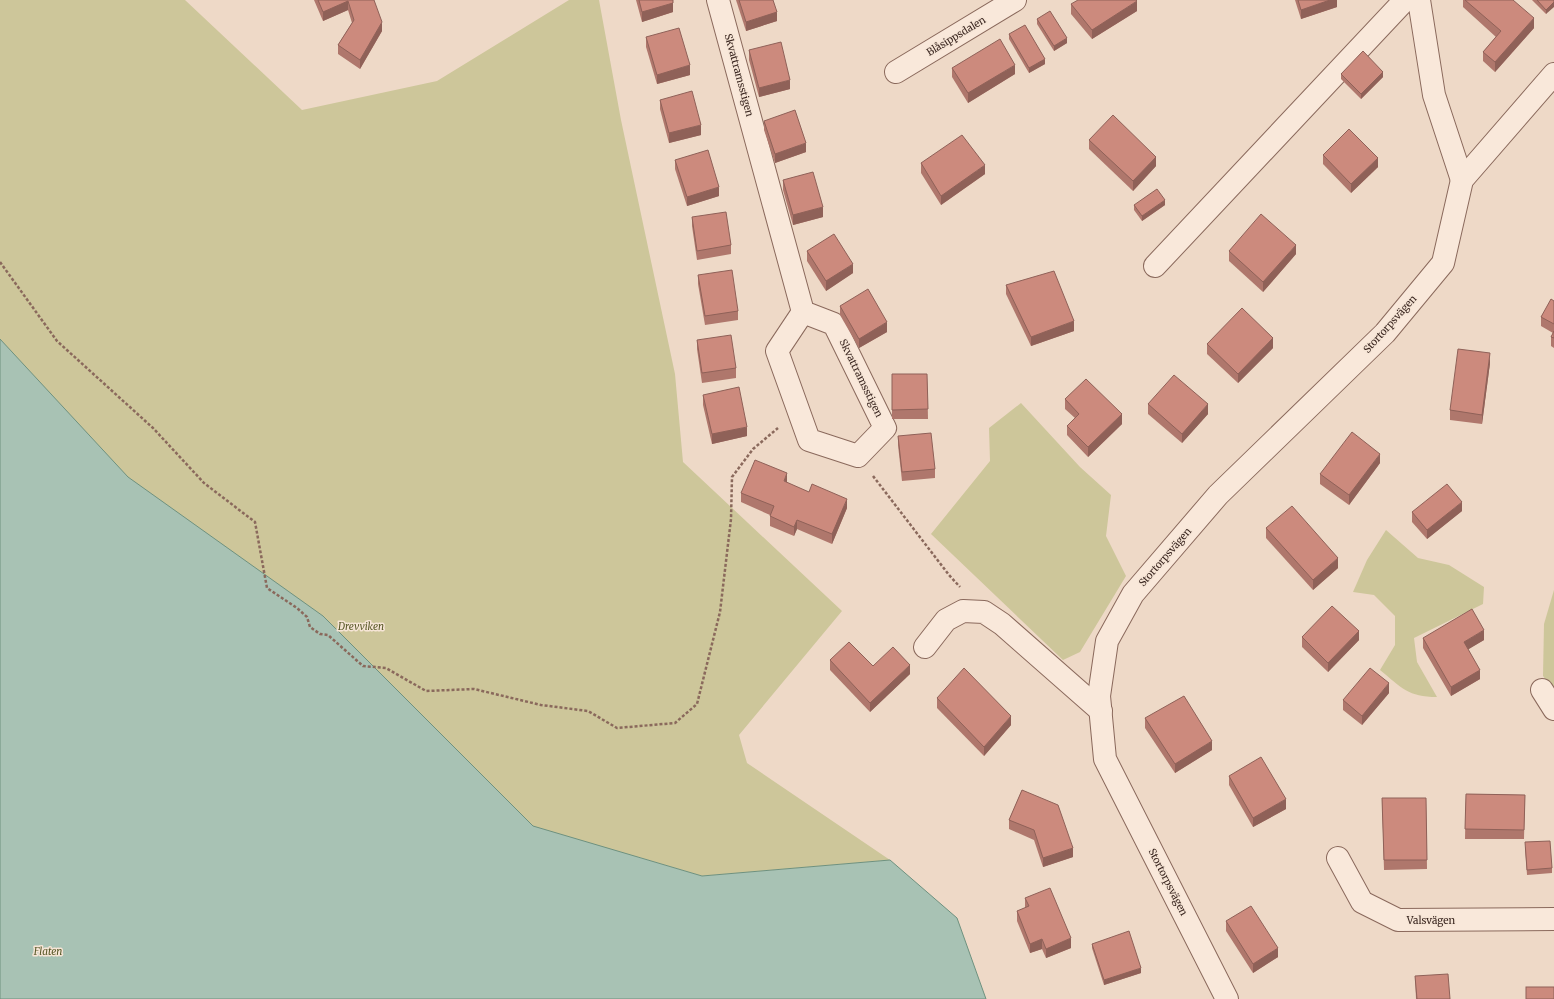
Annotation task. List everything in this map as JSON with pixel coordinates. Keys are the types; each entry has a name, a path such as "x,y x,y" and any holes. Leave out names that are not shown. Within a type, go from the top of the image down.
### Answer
{"street":[{"name":"Skvattramsstigen","path":"718,0 803,312 834,324 885,428 858,456"},
{"name":"Blåsippsdalen","path":"896,72 1015,0"},
{"path":"1155,266 1405,0"},
{"path":"1419,0 1434,95 1462,180"},
{"name":"Stortorpsvägen","path":"1226,999 1105,758 1099,696 1107,641 1133,594 1218,495 1384,333 1443,263 1462,180 1554,74"},
{"path":"803,312 777,351 809,440 858,456"},
{"path":"925,647 946,620 963,611 984,612 1002,624 1101,711"},
{"path":"1542,690 1554,709"},
{"name":"Valsvägen","path":"1338,858 1362,902 1398,920 1554,919"}],"path":[{"path":"0,262 57,341 153,428 204,483 255,522 267,588 298,608 307,617 310,627 320,634 328,635 363,666 386,668 426,691 474,689 541,705 588,711 617,728 675,723 697,704 720,612 731,519 732,477 753,449 782,425 800,414"},
{"path":"858,456 949,575"}],"green space":[{"name":"Drevviken","path":"0,0 185,0 302,110 437,81 569,0 599,0 621,120 675,374 683,462 842,611 739,735 747,763 890,860 702,876 638,857 0,999"},
{"path":"1021,403 1080,467 1111,495 1106,536 1126,576 1080,652 1063,660 931,534 990,461 989,428"},
{"path":"1386,530 1418,558 1449,565 1484,587 1483,604 1414,638 1417,662 1437,697 1427,697 1412,693 1400,686 1380,670 1395,645 1395,616 1374,595 1353,592 1367,560"},
{"path":"1554,590 1554,690 1543,676 1544,624"}],"shaded area":[{"name":"Drevviken","path":"0,339 128,477 323,616 533,826 702,876 890,860 957,918 986,999 0,999"}],"building":[{"path":"318,0 374,0 382,22 360,60 338,45 354,20 348,1 323,12"},
{"path":"639,0 673,0 673,3 642,12"},
{"path":"739,0 773,0 777,12 746,22"},
{"path":"1078,0 1137,1 1092,30 1071,4"},
{"path":"1298,0 1330,0 1301,10"},
{"path":"1465,0 1513,0 1534,18 1495,62 1483,52 1501,31"},
{"path":"1537,0 1554,0 1554,2 1546,10"},
{"path":"1050,11 1067,38 1054,46 1037,19"},
{"path":"1025,25 1045,59 1029,68 1009,34"},
{"path":"679,28 690,65 657,75 646,37"},
{"path":"1000,39 1015,65 968,93 952,68"},
{"path":"781,42 790,80 759,88 749,50"},
{"path":"1363,51 1383,72 1361,94 1341,74"},
{"path":"692,91 701,125 669,133 660,100"},
{"path":"795,110 806,143 775,154 764,121"},
{"path":"1113,115 1156,157 1133,181 1089,140"},
{"path":"1349,129 1378,158 1351,184 1323,155"},
{"path":"962,135 985,165 941,196 921,163"},
{"path":"708,150 719,187 687,197 675,160"},
{"path":"813,172 823,207 793,215 783,180"},
{"path":"1157,189 1165,200 1142,216 1134,205"},
{"path":"726,212 731,245 697,251 692,217"},
{"path":"1261,214 1296,245 1263,282 1229,251"},
{"path":"834,234 853,264 826,281 807,251"},
{"path":"732,270 738,311 705,316 698,275"},
{"path":"1054,271 1074,321 1031,337 1006,285"},
{"path":"868,289 887,322 859,339 840,306"},
{"path":"1551,299 1554,301 1554,324 1541,317"},
{"path":"1242,308 1273,338 1238,374 1207,344"},
{"path":"1554,331 1554,338 1551,337"},
{"path":"731,335 736,368 702,373 697,340"},
{"path":"1458,349 1490,353 1482,415 1450,410"},
{"path":"892,374 927,374 928,409 892,410"},
{"path":"1174,375 1208,404 1182,434 1148,404"},
{"path":"1086,379 1122,414 1088,447 1067,426 1079,414 1065,399"},
{"path":"739,387 747,427 712,434 703,395"},
{"path":"1352,432 1380,454 1349,495 1320,474"},
{"path":"931,433 935,469 902,472 898,436"},
{"path":"755,460 787,473 784,481 809,492 812,484 847,499 832,534 797,520 794,527 770,516 774,506 741,493"},
{"path":"1447,484 1462,502 1427,530 1412,512"},
{"path":"1292,506 1338,558 1313,580 1266,528"},
{"path":"1332,606 1359,631 1328,663 1302,637"},
{"path":"1472,609 1484,630 1464,642 1480,670 1451,687 1423,638"},
{"path":"849,642 873,666 893,647 910,665 870,703 830,660"},
{"path":"964,668 1011,716 984,747 937,698"},
{"path":"1370,668 1389,683 1362,716 1343,700"},
{"path":"1184,696 1212,741 1175,764 1145,718"},
{"path":"1261,757 1286,799 1253,818 1229,776"},
{"path":"1022,790 1058,805 1073,848 1043,858 1034,830 1009,820"},
{"path":"1466,794 1525,795 1524,830 1465,829"},
{"path":"1382,798 1426,798 1427,860 1384,860"},
{"path":"1550,841 1552,868 1527,870 1525,842"},
{"path":"1050,888 1071,938 1046,949 1042,939 1030,944 1017,911 1029,906 1025,898"},
{"path":"1251,906 1278,948 1253,964 1226,921"},
{"path":"1129,931 1141,968 1104,980 1092,944"},
{"path":"1448,974 1450,999 1417,999 1415,976"},
{"path":"1526,987 1554,987 1554,999 1526,999"}],"park label":[{"name":"Flaten","path":"48,951"}]}
